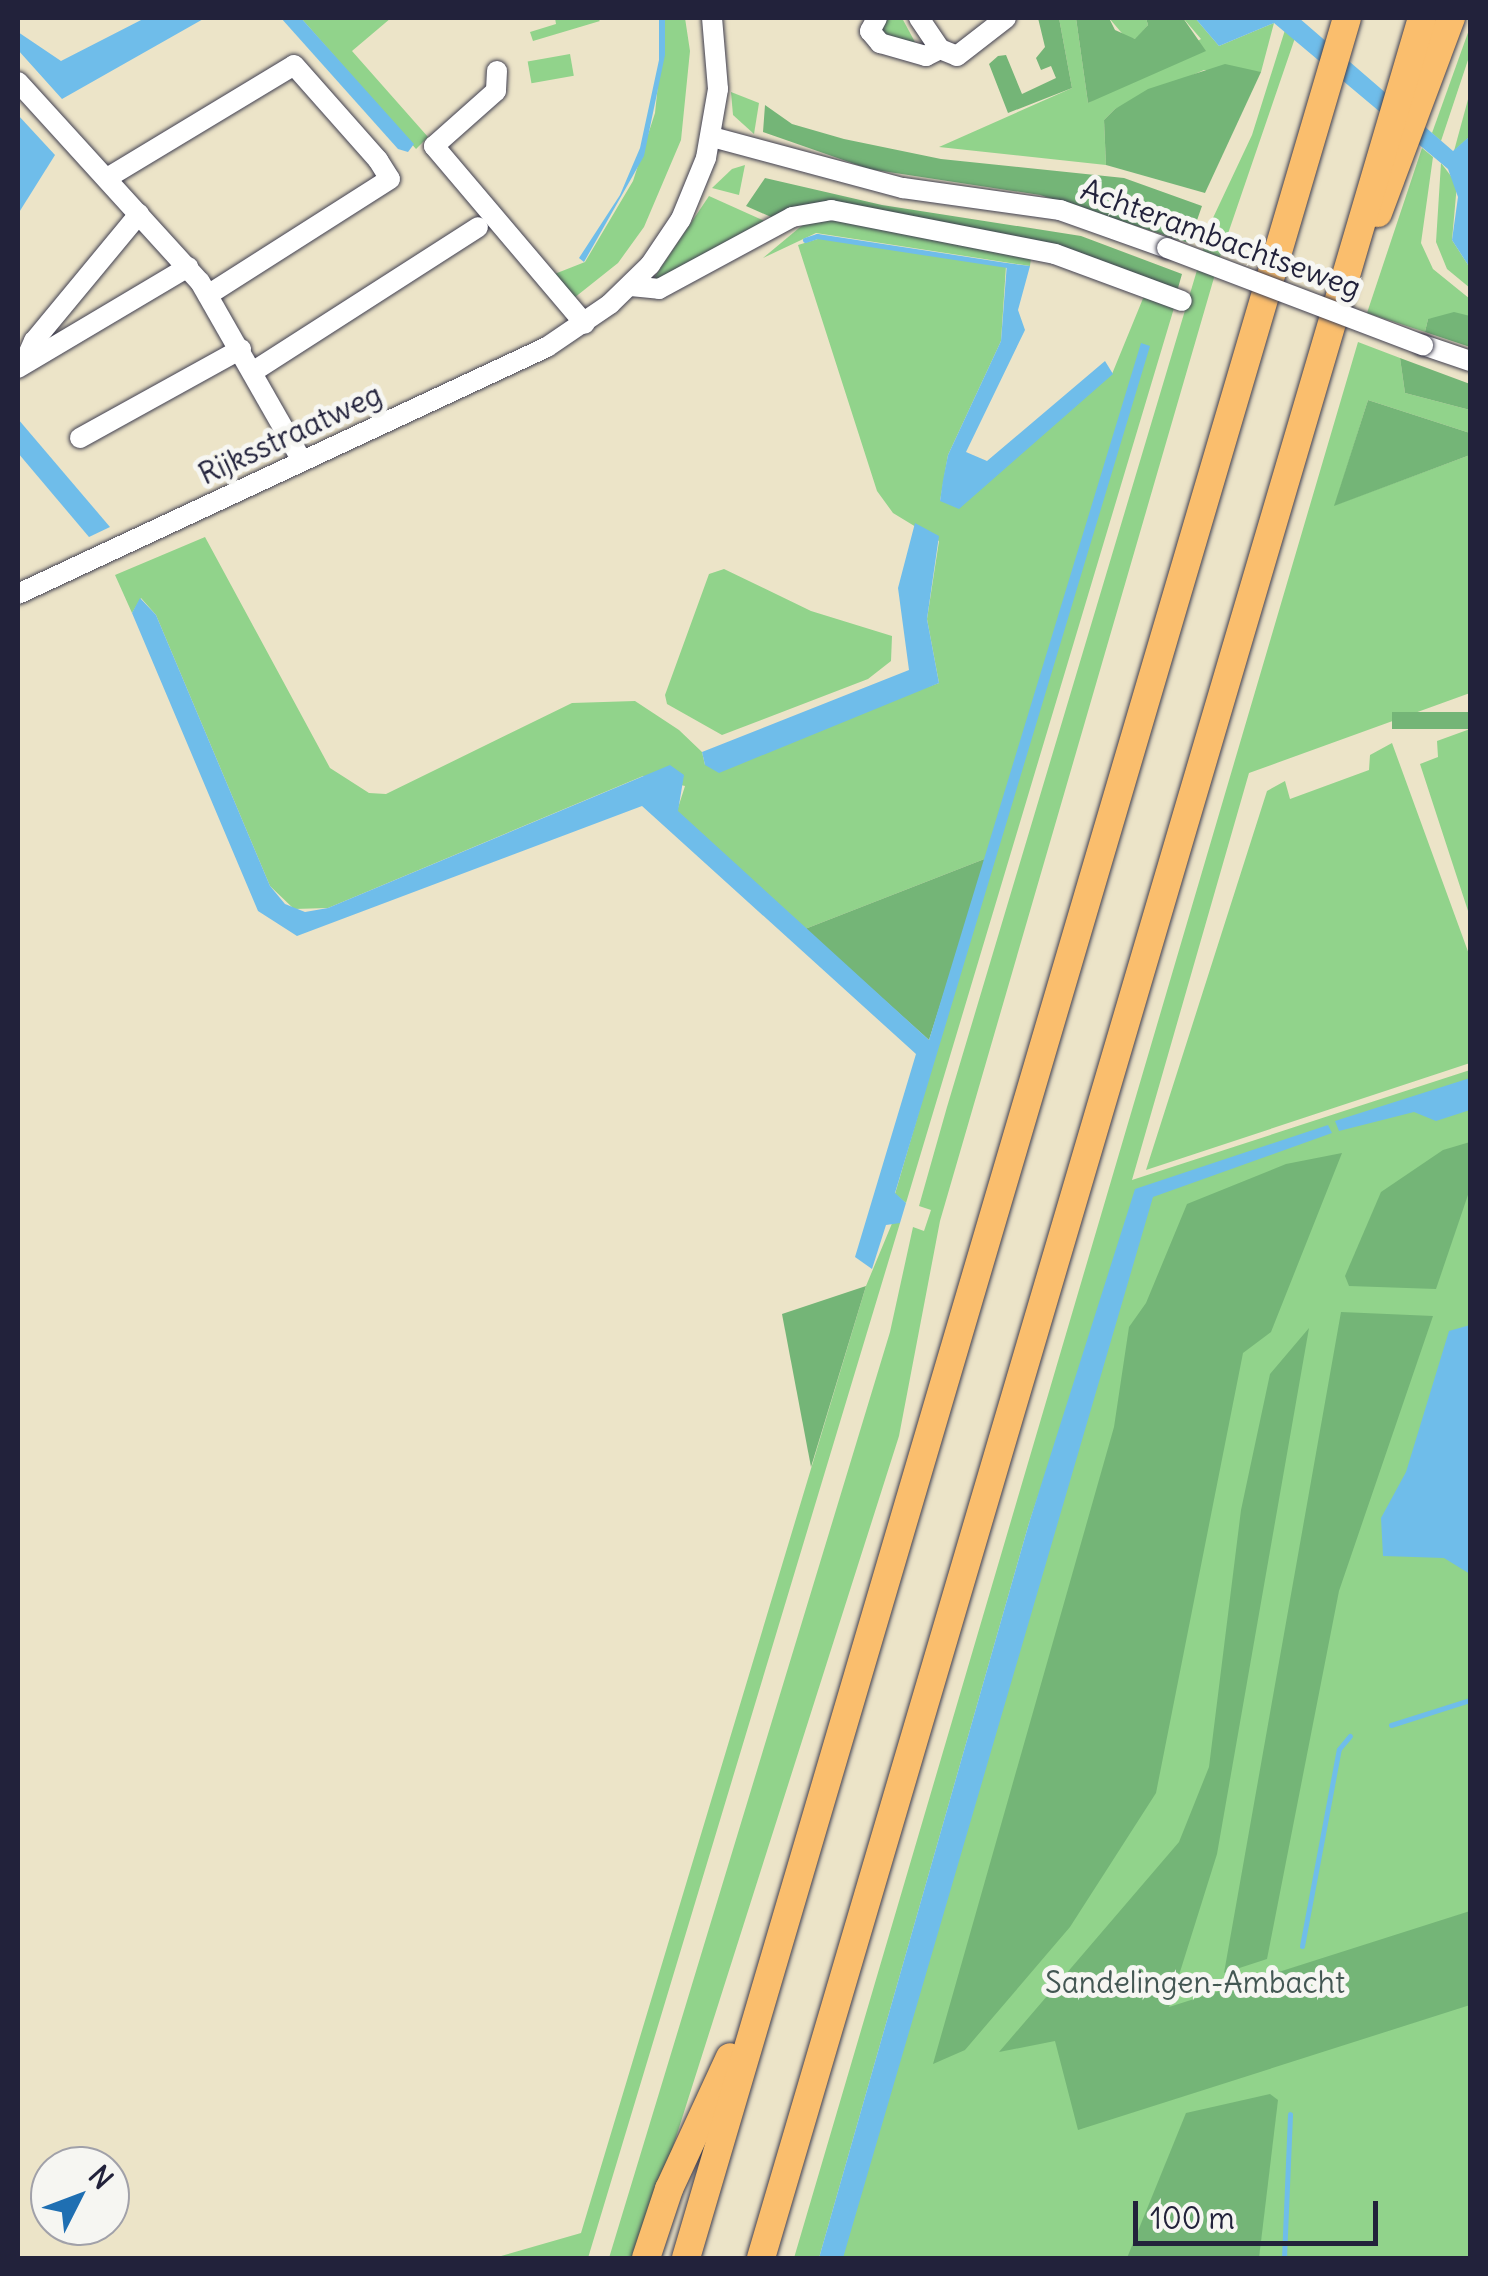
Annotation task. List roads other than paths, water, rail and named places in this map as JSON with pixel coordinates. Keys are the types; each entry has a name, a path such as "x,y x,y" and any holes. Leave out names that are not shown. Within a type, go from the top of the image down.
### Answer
{"highway":[{"path":"762,2258 1334,315 1419,66 1422,18"},
{"path":"1419,66 1451,18"},
{"path":"686,2258 1346,20"},
{"path":"646,2258 669,2189 769,1974"}],"street":[{"name":"Rijksstraatweg","path":"18,594 585,324 631,286 681,219 712,137 718,89 712,18"},
{"path":"877,18 870,31 880,43 926,56 940,49 965,54 1006,18"},
{"path":"919,18 940,49"},
{"path":"107,178 294,64 378,160 390,178 208,295"},
{"path":"498,71 496,92 434,146 585,324"},
{"path":"18,82 188,268 254,372 302,461"},
{"name":"Achterambachtseweg","path":"712,137 903,188 1060,210 1470,361"},
{"path":"631,286 658,289 792,217 831,210 1055,254 1182,302"},
{"path":"21,365 34,341 139,214"},
{"path":"254,372 478,228"},
{"path":"21,365 50,354 188,268"},
{"path":"80,438 241,350"}],"water":[{"path":"145,18 205,18 62,99 18,50 18,32 61,61"},
{"path":"281,18 301,18 414,144 408,152 398,149"},
{"path":"659,18 665,18 665,55 644,156 584,262 579,258 620,195 640,148 659,60"},
{"path":"1195,18 1299,18 1453,151 1470,136 1470,268 1452,240 1458,197 1448,169 1274,23 1219,46"},
{"path":"18,115 55,155 18,214"},
{"path":"1007,263 1030,266 1018,310 1025,330 966,452 987,461 1105,361 1113,374 959,509 940,501 943,480 948,455 1001,341"},
{"path":"1141,343 1150,346 895,1193 906,1203 900,1223 886,1225 872,1269 855,1257 916,1054 642,806 297,936 258,911 132,613 140,598 156,615 270,886 285,904 305,912 328,908 670,765 684,775 678,811 929,1040"},
{"path":"18,419 110,527 89,537 18,453"},
{"path":"915,523 939,536 927,619 939,683 719,773 705,765 702,752 909,670 898,588"},
{"path":"1470,1078 1470,1110 1436,1121 1414,1112 1339,1131 1335,1121"},
{"path":"1328,1125 1332,1133 1153,1197 843,2258 819,2258 1029,1523 1135,1189"},
{"path":"1470,1325 1470,1574 1444,1558 1383,1556 1381,1518 1406,1472 1449,1331"}],"waterway":[{"path":"805,240 817,236 1006,265"},
{"path":"1391,1725 1470,1700"},
{"path":"1302,1946 1339,1749 1350,1736"},
{"path":"1284,2258 1290,2114"}],"park label":[{"name":"Sandelingen-Ambacht","path":"1195,1982"}]}
